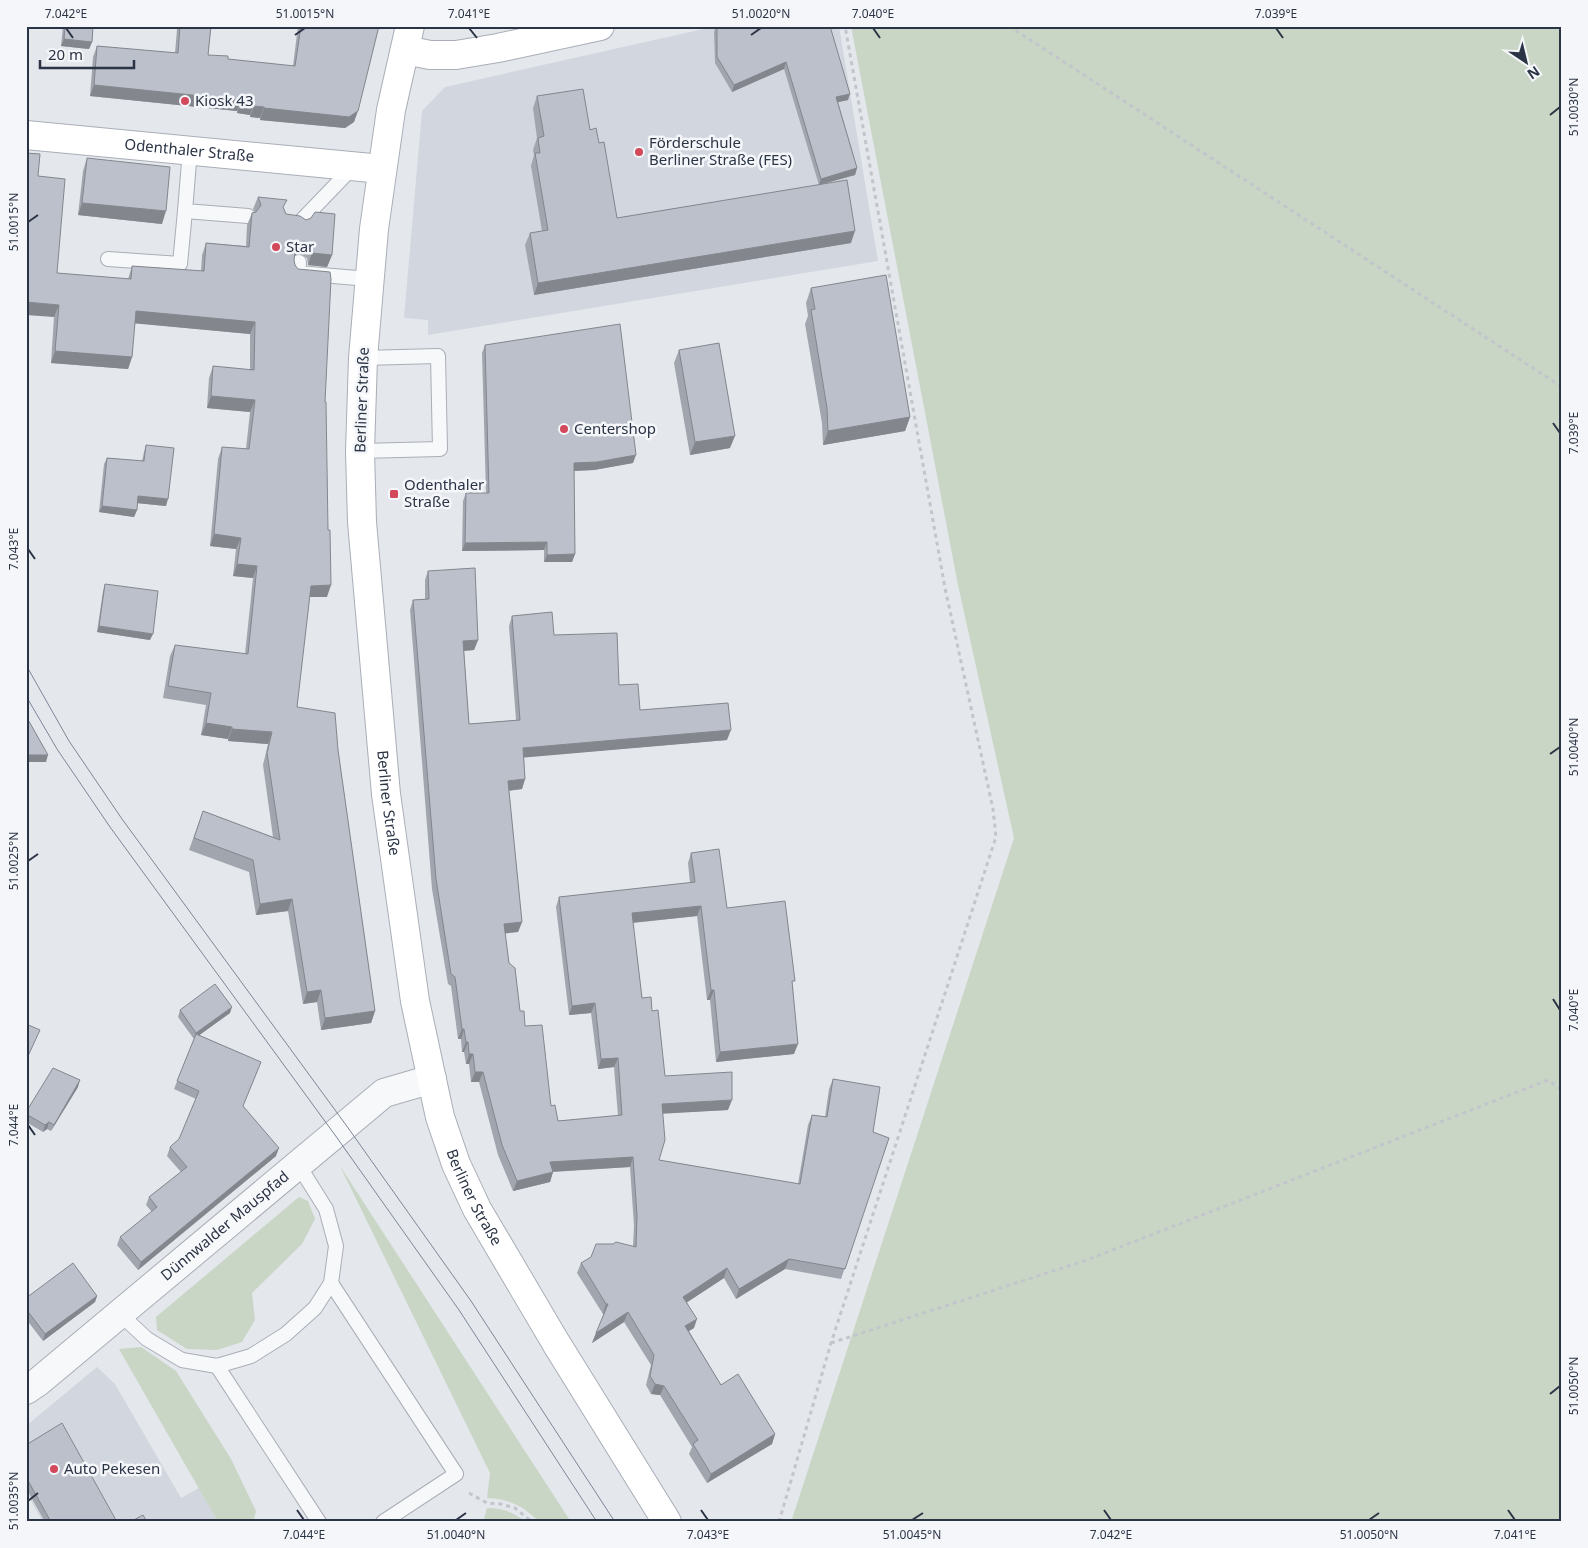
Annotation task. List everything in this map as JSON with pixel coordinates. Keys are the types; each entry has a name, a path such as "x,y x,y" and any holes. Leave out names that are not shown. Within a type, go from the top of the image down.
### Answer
{"main road":[{"path":"408,38 430,55 456,55 600,26"},
{"name":"Berliner Straße","path":"408,38 391,110 369,279 363,358 360,451 362,522 386,794 415,1001 440,1117 456,1164 477,1209 556,1343 667,1522"},
{"name":"Odenthaler Straße","path":"26,134 382,169"}],"street":[{"name":"Dünnwalder Mauspfad","path":"26,1390 299,1166 384,1093 432,1080"}],"lane":[{"path":"108,259 180,264 190,150"},
{"path":"286,219 302,222 353,166"},
{"path":"185,212 248,216"},
{"path":"299,262 298,274 369,279"},
{"path":"360,451 440,449 438,356 363,358"},
{"path":"120,1314 147,1339 182,1360 217,1366 251,1356 286,1334 315,1308 331,1283 336,1246 326,1209 299,1166"},
{"path":"331,1283 456,1474 383,1522"},
{"path":"217,1366 319,1522"}],"path":[{"path":"778,1522 831,1342 996,837 993,809 945,588 845,26"},
{"path":"1009,26 1562,387"},
{"path":"831,1342 1087,1260 1548,1080 1562,1090"},
{"path":"487,1503 515,1508 532,1522"}],"shaded area":[{"name":"Förderschule Berliner Straße (FES)","path":"717,26 839,26 878,261 428,335 428,320 404,318 422,111 445,87"},
{"path":"97,1367 115,1384 181,1498 199,1488 218,1522 43,1522 26,1492 26,1426"}],"green space":[{"path":"851,26 1562,26 1562,1522 791,1522 1014,838 958,585"},
{"path":"340,1166 571,1522 539,1522 516,1504 487,1498 490,1473"},
{"path":"299,1197 308,1201 315,1219 302,1244 252,1293 255,1320 242,1342 217,1350 187,1349 157,1330 156,1317"},
{"path":"141,1347 176,1371 231,1459 256,1511 253,1522 218,1522 119,1349"},
{"path":"487,1508 508,1511 526,1522 483,1522"}],"building":[{"path":"65,26 93,26 92,42 64,39"},
{"path":"180,26 211,26 208,55 228,56 228,59 295,66 301,26 379,26 358,111 349,117 264,108 241,102 241,100 94,85 97,46 178,53"},
{"path":"717,26 830,26 850,94 836,97 857,168 821,179 786,62 734,85 717,57"},
{"path":"583,89 590,130 596,128 599,143 604,142 617,218 847,180 855,231 538,283 530,233 548,230 535,153 540,153 538,138 544,136 537,96"},
{"path":"26,153 40,154 38,176 65,179 57,273 131,279 132,266 204,271 206,243 249,247 252,213 256,212 261,205 258,197 287,200 283,207 286,214 300,216 306,220 311,218 315,212 335,214 332,255 312,253 311,246 304,241 296,246 294,260 298,269 330,272 331,279 325,402 331,585 311,586 297,707 335,713 338,750 375,1011 325,1018 321,990 307,992 292,899 260,904 253,860 194,838 203,811 280,840 267,753 272,732 232,729 232,727 206,723 211,693 168,686 175,645 248,654 257,566 237,564 241,538 214,534 222,447 249,449 255,400 211,396 213,366 254,370 255,322 136,311 132,357 55,351 59,305 26,302"},
{"path":"87,158 170,167 166,211 82,203"},
{"path":"886,275 910,417 828,431 827,408 811,310 815,309 811,288"},
{"name":"Centershop","path":"620,324 636,455 597,462 574,463 575,554 547,555 547,542 465,543 466,493 489,493 485,345"},
{"path":"719,343 735,436 695,442 679,350"},
{"path":"146,445 174,448 168,499 138,496 137,510 102,506 107,458 144,461"},
{"path":"475,568 478,640 463,641 469,724 520,720 512,616 552,612 554,635 617,633 619,685 638,684 640,710 728,703 731,730 523,748 525,779 508,781 522,922 504,924 509,963 515,968 520,1011 524,1011 525,1026 542,1025 551,1106 555,1105 558,1121 622,1115 618,1058 601,1059 595,1003 572,1006 559,897 695,882 691,853 719,849 727,908 785,901 795,981 792,981 798,1044 720,1052 714,990 711,990 701,906 632,913 642,998 651,997 652,1011 658,1010 665,1076 732,1072 732,1100 662,1104 665,1140 659,1160 800,1184 812,1115 827,1117 833,1079 880,1087 873,1132 889,1138 845,1269 789,1259 739,1289 727,1268 683,1297 697,1319 685,1326 721,1385 738,1374 775,1434 711,1474 693,1444 698,1440 664,1386 655,1384 650,1376 654,1355 628,1312 596,1333 608,1304 606,1304 581,1263 591,1257 596,1244 613,1244 616,1242 636,1247 637,1216 633,1157 550,1162 553,1172 517,1181 502,1145 483,1072 475,1072 473,1054 469,1054 468,1042 466,1042 464,1029 462,1029 455,977 451,974 436,879 413,600 429,599 428,571"},
{"path":"105,584 158,591 153,634 99,626"},
{"path":"26,716 48,755 26,755"},
{"path":"215,984 232,1007 196,1033 180,1010"},
{"path":"26,1024 40,1030 28,1056 26,1055"},
{"path":"196,1034 261,1062 243,1106 279,1148 141,1262 120,1237 157,1207 149,1197 187,1167 170,1147 179,1139 199,1091 177,1081"},
{"path":"53,1068 80,1080 54,1125 49,1122 45,1125 26,1114 26,1112"},
{"path":"73,1263 97,1296 45,1334 26,1309 26,1298"},
{"name":"Auto Pekesen","path":"62,1423 117,1522 51,1522 26,1477 26,1445"},
{"path":"143,1515 147,1522 130,1522"}],"tram line":[{"path":"26,665 69,741 122,819 346,1125 471,1301 615,1522"},
{"path":"26,696 57,749 110,827 335,1135 459,1310 597,1522"}],"place":[{"name":"Kiosk 43","path":"185,101"},
{"name":"Förderschule Berliner Straße (FES)","path":"639,152"},
{"name":"Star","path":"276,247"},
{"name":"Centershop","path":"564,429"},
{"name":"Odenthaler Straße","path":"394,494"},
{"name":"Auto Pekesen","path":"54,1469"}]}
